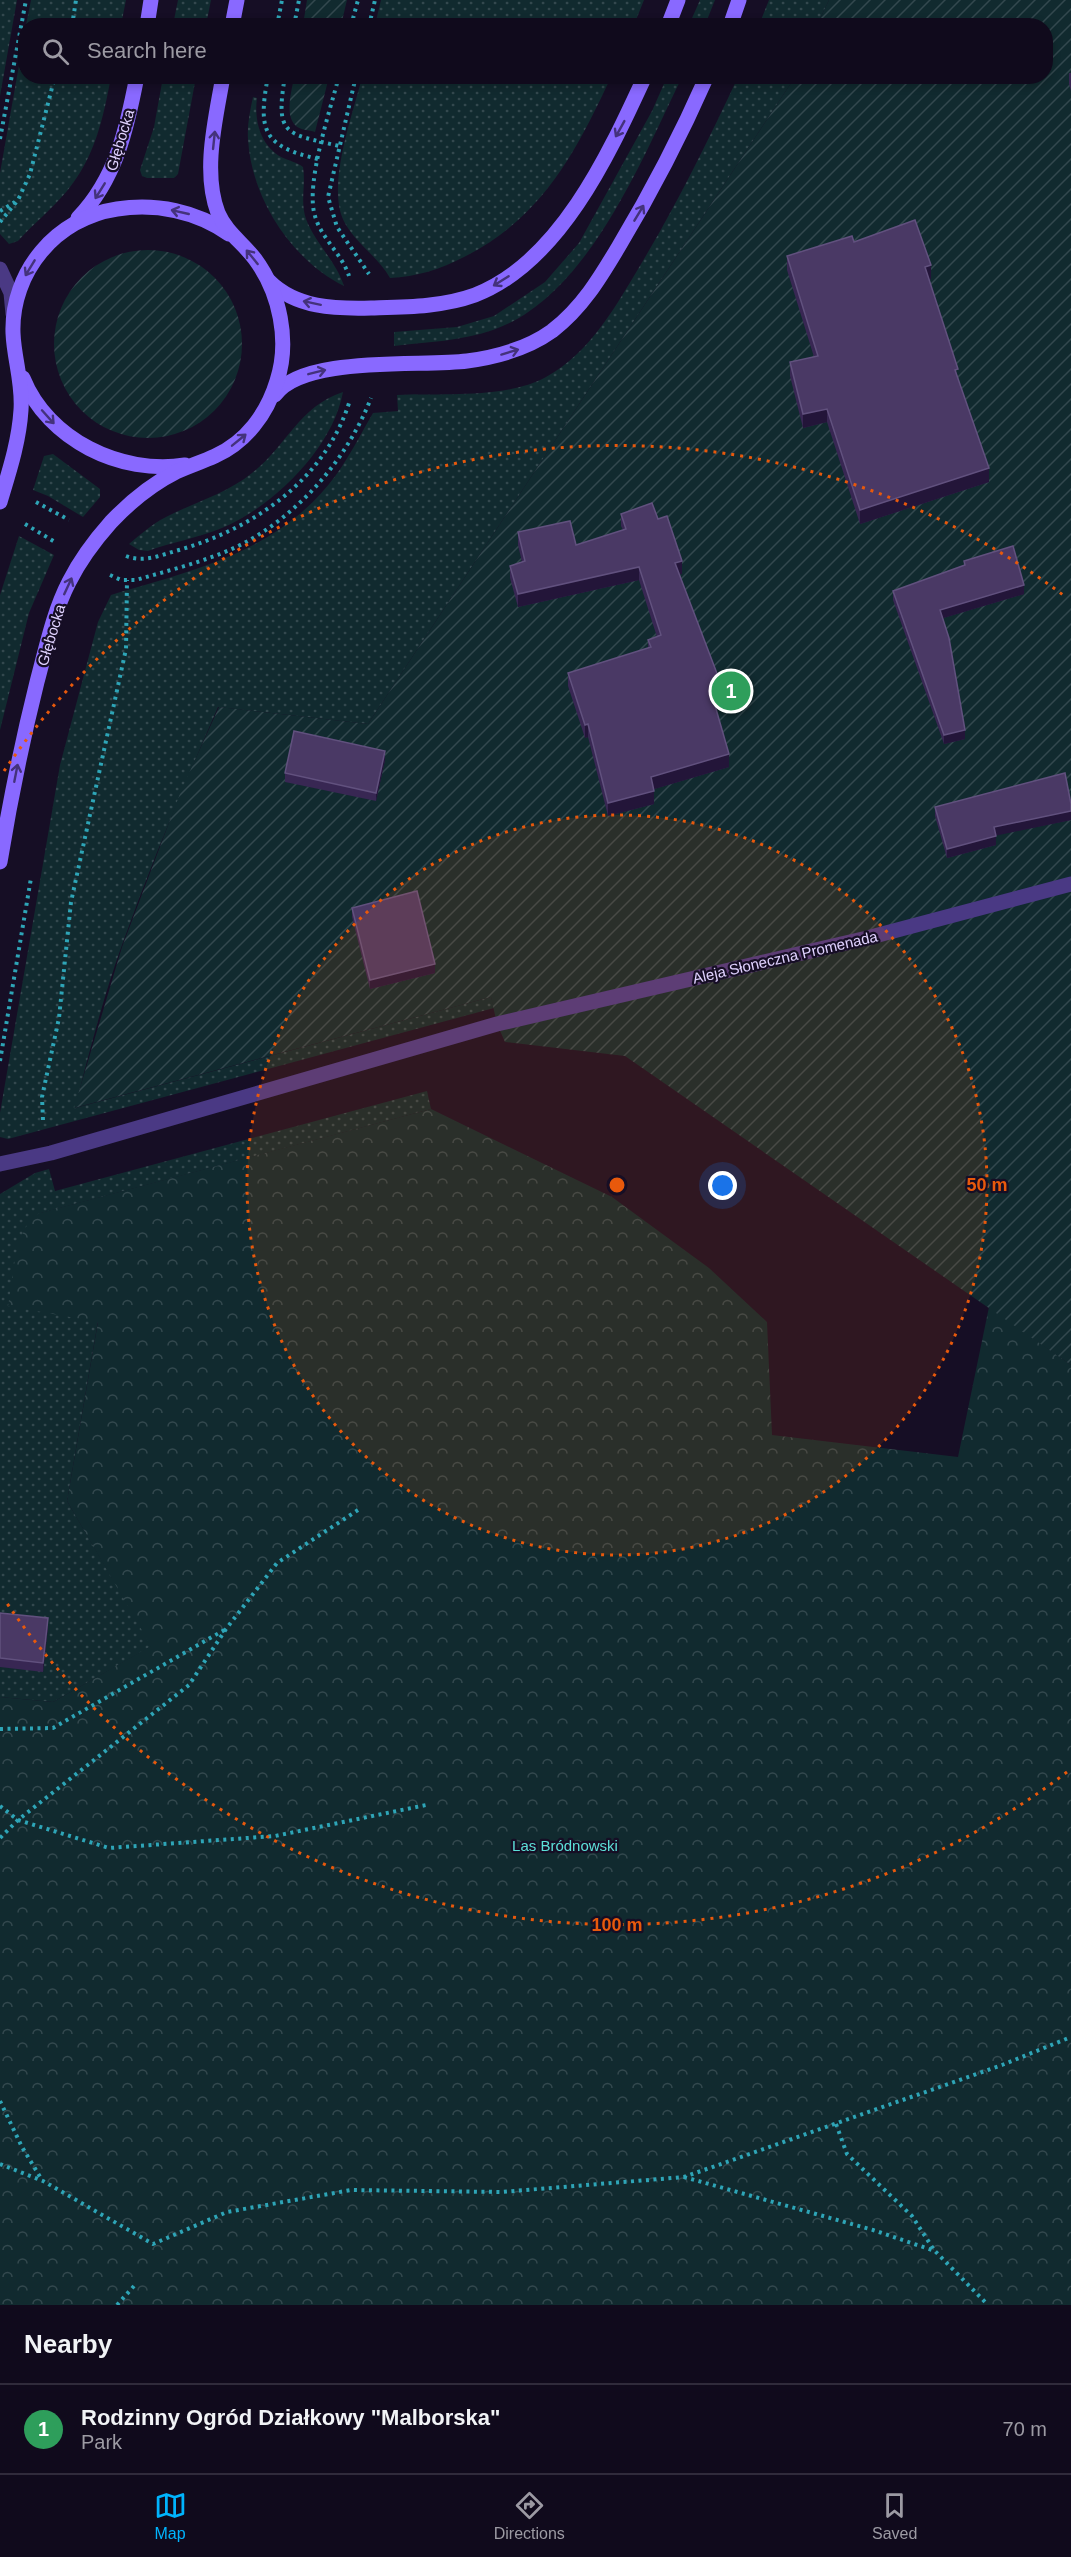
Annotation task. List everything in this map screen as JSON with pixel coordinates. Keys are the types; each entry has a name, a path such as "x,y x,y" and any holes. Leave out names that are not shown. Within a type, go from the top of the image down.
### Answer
{"street":[{"path":"149,18 152,0"},
{"path":"234,18 237,0"},
{"path":"671,18 678,0"},
{"path":"733,18 739,0"},
{"name":"Głębocka","path":"0,502 20,426 21,395 13,319 21,285 31,265 51,240 70,226 98,195 112,168 130,113 135,84"},
{"name":"Głębocka","path":"0,862 30,712 50,636 68,584 88,550 123,510 154,486 214,456 243,438 255,426 269,402 278,379 282,343 280,320 267,280 255,260 233,236 219,213 213,183 213,148 222,84"},
{"path":"267,280 284,294 307,303 351,308 408,308 443,303 474,295 500,283 524,265 573,210 623,124 641,84"},
{"path":"269,402 283,386 317,371 466,362 526,347 551,332 575,311 595,286 643,207 703,84"},
{"name":"Głębocka","path":"70,226 104,212 147,207 191,214 233,236"},
{"name":"Głębocka","path":"19,367 32,396 42,410 55,424 88,449 130,464 152,467 196,463"}],"lane":[{"path":"0,269 11,293 13,319"},
{"name":"Aleja Słoneczna Promenada","path":"0,1164 51,1153 498,1024 867,938 1071,884"}],"path":[{"path":"23,18 26,0"},
{"path":"73,18 76,0"},
{"path":"279,18 282,0"},
{"path":"296,18 299,0"},
{"path":"353,18 358,0"},
{"path":"371,18 375,0"},
{"path":"0,139 18,43"},
{"path":"0,222 18,200 30,174 53,84"},
{"path":"267,84 262,109 266,130 274,141 285,149 318,159"},
{"path":"284,84 281,107 283,124 286,129 302,138 339,146"},
{"path":"354,84 328,192 329,207 337,227 369,273 379,308"},
{"path":"0,211 18,200"},
{"path":"105,573 113,577 136,580 203,559 240,544 274,523 301,502 322,480 358,425 375,388 380,366"},
{"path":"30,500 46,506 76,525"},
{"path":"22,523 61,545"},
{"path":"109,583 113,577"},
{"path":"51,1153 44,1129 42,1097 58,1018 71,902 126,649 127,580"},
{"path":"0,1061 32,872"},
{"path":"0,1838 18,1820 189,1685 226,1629 277,1563 358,1510"},
{"path":"0,1729 53,1728 226,1629"},
{"path":"0,1806 18,1820 109,1848 275,1836 426,1805"},
{"path":"0,2164 43,2181 153,2244 227,2212 351,2190 502,2192 684,2177 1002,2065 1071,2037"},
{"path":"0,2101 22,2147 43,2181"},
{"path":"836,2124 847,2154 912,2216 935,2251 988,2305"},
{"path":"684,2177 873,2230 935,2251"},
{"path":"117,2305 134,2286"}],"green space":[{"path":"0,0 17,0 0,96"},
{"path":"31,0 126,0 122,18 27,18"},
{"path":"178,0 211,0 207,18 174,18"},
{"path":"307,0 347,0 343,18 304,18"},
{"path":"381,0 644,0 637,18 377,18"},
{"path":"700,0 715,0 708,18 692,18"},
{"path":"769,0 829,0 820,18 762,18"},
{"path":"829,0 1071,0 1071,1365 625,1056 505,1042 497,1024 491,997 74,1108 122,947 181,791 219,707 368,724 790,84 1053,84 1053,18 820,18"},
{"path":"18,71 18,84 110,84 96,137 77,178 61,198 18,241 9,244 0,234 0,173"},
{"path":"162,84 195,84 178,174 174,178 142,176 140,170 154,127"},
{"path":"293,84 327,84 315,132 296,126 290,116"},
{"path":"360,84 608,84 570,157 536,203 491,241 464,257 419,274 390,278 346,225 340,210 338,192 342,152"},
{"path":"664,84 679,84 649,147 608,222 584,258 557,288 526,313 493,330 457,339 394,346 394,332 457,327 494,316 545,282 579,243 652,111"},
{"path":"735,84 790,84 368,724 218,707 168,825 122,945 102,1005 75,1108 491,997 494,1008 8,1139 0,1137 0,1113 60,765 98,622 111,595 205,566 262,540 289,523 336,475 373,413 398,411 397,395 473,394 512,389 546,377 562,367 590,340 624,292 657,237"},
{"path":"253,97 257,98 258,123 268,146 281,157 303,167 303,206 306,219 336,268 344,286 325,275 307,260 277,224 266,204 257,183 248,139 248,123"},
{"path":"148,250 175,254 200,266 214,278 226,292 238,317 242,344 238,371 226,396 214,410 200,422 175,434 148,438 121,434 96,422 82,410 70,396 58,371 54,344 58,317 70,292 82,278 96,266 121,254"},
{"path":"343,392 337,413 314,454 280,491 261,506 222,528 204,535 148,551 139,550 129,544 161,520 221,492 252,473 315,407"},
{"path":"53,454 100,489 100,497 83,517 48,496 33,490 44,456"},
{"path":"19,536 54,555 29,613 0,730 0,595"},
{"path":"427,1091 431,1109 41,1213 98,1321 67,1501 152,1646 53,1702 0,1697 0,1194 35,1173 49,1169 55,1191"},
{"name":"Las Bródnowski","path":"431,1109 612,1197 709,1268 767,1322 772,1435 958,1457 989,1307 1071,1365 1071,2305 0,2305 0,1697 53,1702 151,1646 67,1501 98,1322 8,1306 13,1269 20,1241 31,1220 40,1213"}],"building":[{"path":"915,220 931,265 925,267 958,369 955,370 989,468 860,510 827,409 803,414 790,362 818,356 787,256 852,236 854,242"},
{"path":"652,503 658,519 667,516 682,561 675,563 721,684 710,688 729,754 651,777 654,791 608,803 588,724 585,725 568,673 651,647 648,640 661,635 639,567 518,594 510,566 525,561 518,532 570,521 576,545 626,529 621,514"},
{"path":"1013,546 1024,585 940,610 949,638 965,730 944,735 893,591 965,565 964,561"},
{"path":"294,731 385,751 376,793 285,773"},
{"path":"1065,773 1071,811 994,827 996,836 947,849 935,807"},
{"path":"417,891 435,964 370,980 352,908"},
{"path":"0,1613 48,1618 43,1663 0,1658"}],"place":[{"name":"Rodzinny Ogród Działkowy \"Malborska\"","path":"731,691"}]}
